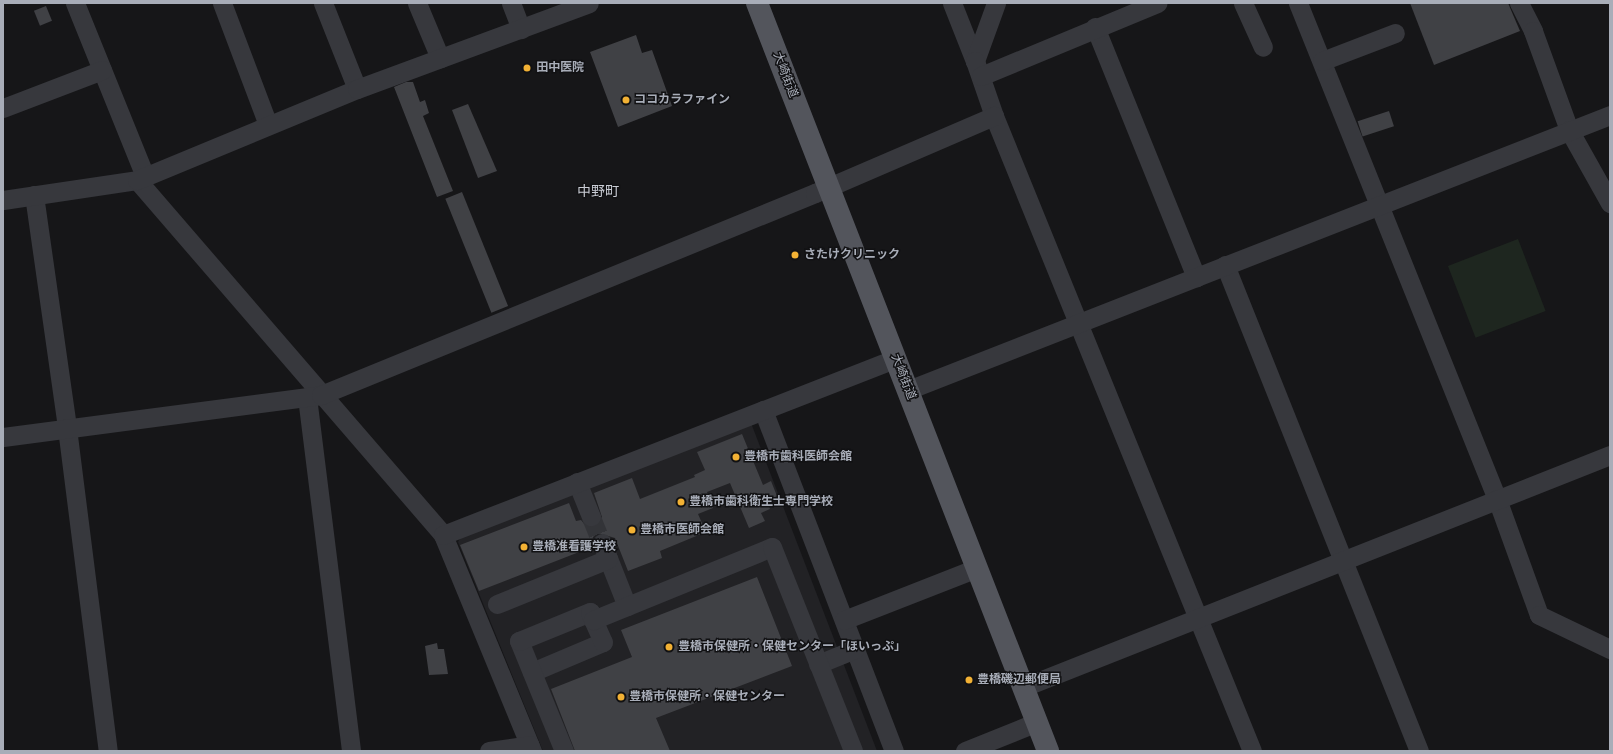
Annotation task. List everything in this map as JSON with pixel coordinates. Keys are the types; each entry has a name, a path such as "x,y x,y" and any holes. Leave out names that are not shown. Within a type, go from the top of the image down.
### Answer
{"main road":[{"name":"大崎街道","path":"757,3 1048,751"}],"street":[{"path":"75,3 102,70 141,178 314,396 443,535 531,748 489,751"},
{"path":"222,3 268,125"},
{"path":"323,3 357,89"},
{"path":"417,3 440,58"},
{"path":"511,3 521,29"},
{"path":"3,200 141,178 357,89 589,3"},
{"path":"952,3 978,68 994,116 1080,322 1198,620 1252,751"},
{"path":"978,68 996,3"},
{"path":"978,68 1095,27 1157,3"},
{"path":"1243,3 1263,47"},
{"path":"1298,3 1497,499 1538,615 1610,649"},
{"path":"1519,3 1533,32 1569,130 1610,203"},
{"path":"1095,27 1196,277"},
{"path":"1322,61 1395,33"},
{"path":"3,108 102,70"},
{"path":"908,390 1379,204 1610,115"},
{"path":"3,437 314,396 828,186 994,116"},
{"path":"34,195 67,428 108,751"},
{"path":"1226,265 1419,751"},
{"path":"443,535 896,358"},
{"path":"314,396 350,751"},
{"path":"763,410 894,751"},
{"path":"1024,687 1198,620 1343,560 1610,455"},
{"path":"577,482 591,516"},
{"path":"593,620 772,547 853,751"},
{"path":"497,604 605,551 627,606"},
{"path":"844,620 977,568"},
{"path":"532,672 603,642 590,612 519,641 564,751"},
{"path":"818,664 855,649"},
{"path":"965,751 1037,722"}],"shaded area":[{"path":"1518,239 1546,311 1476,338 1448,266"},
{"name":"豊橋市保健所・保健センター「ほいっぷ」","path":"751,423 877,751 543,751 458,542 461,536"}],"building":[{"path":"1410,3 1508,3 1520,31 1434,65"},
{"path":"46,6 52,21 40,26 34,11"},
{"path":"636,35 642,53 652,50 672,106 618,127 590,52"},
{"path":"406,82 413,82 420,102 425,100 429,113 423,116 453,191 437,197 394,87"},
{"path":"468,104 497,171 478,178 452,110"},
{"path":"1389,111 1394,126 1363,136 1358,121"},
{"path":"462,192 508,306 491,313 445,199"},
{"path":"742,434 763,485 771,481 777,496 767,501 770,509 761,513 765,521 749,528 730,483 707,492 713,508 698,514 706,532 660,551 662,558 628,571 615,538 598,533 593,537 592,547 479,591 460,545 569,503 576,521 581,520 585,525 595,526 602,517 594,493 632,478 640,499 695,477 694,475 705,470 697,452"},
{"path":"757,577 792,666 656,718 670,751 575,751 551,689 632,657 621,630"},
{"path":"437,643 438,649 444,649 448,674 429,675 425,646"}],"tunnel":[{"path":"591,516 602,543"}],"place":[{"name":"田中医院","path":"527,68"},
{"name":"ココカラファイン","path":"626,100"},
{"name":"さたけクリニック","path":"795,255"},
{"name":"豊橋市歯科医師会館","path":"736,457"},
{"name":"豊橋市歯科衛生士専門学校","path":"681,502"},
{"name":"豊橋市医師会館","path":"632,530"},
{"name":"豊橋准看護学校","path":"524,547"},
{"name":"豊橋市保健所・保健センター「ほいっぷ」","path":"669,647"},
{"name":"豊橋磯辺郵便局","path":"969,680"},
{"name":"豊橋市保健所・保健センター","path":"621,697"}],"district":[{"name":"中野町","path":"598,191"}]}
